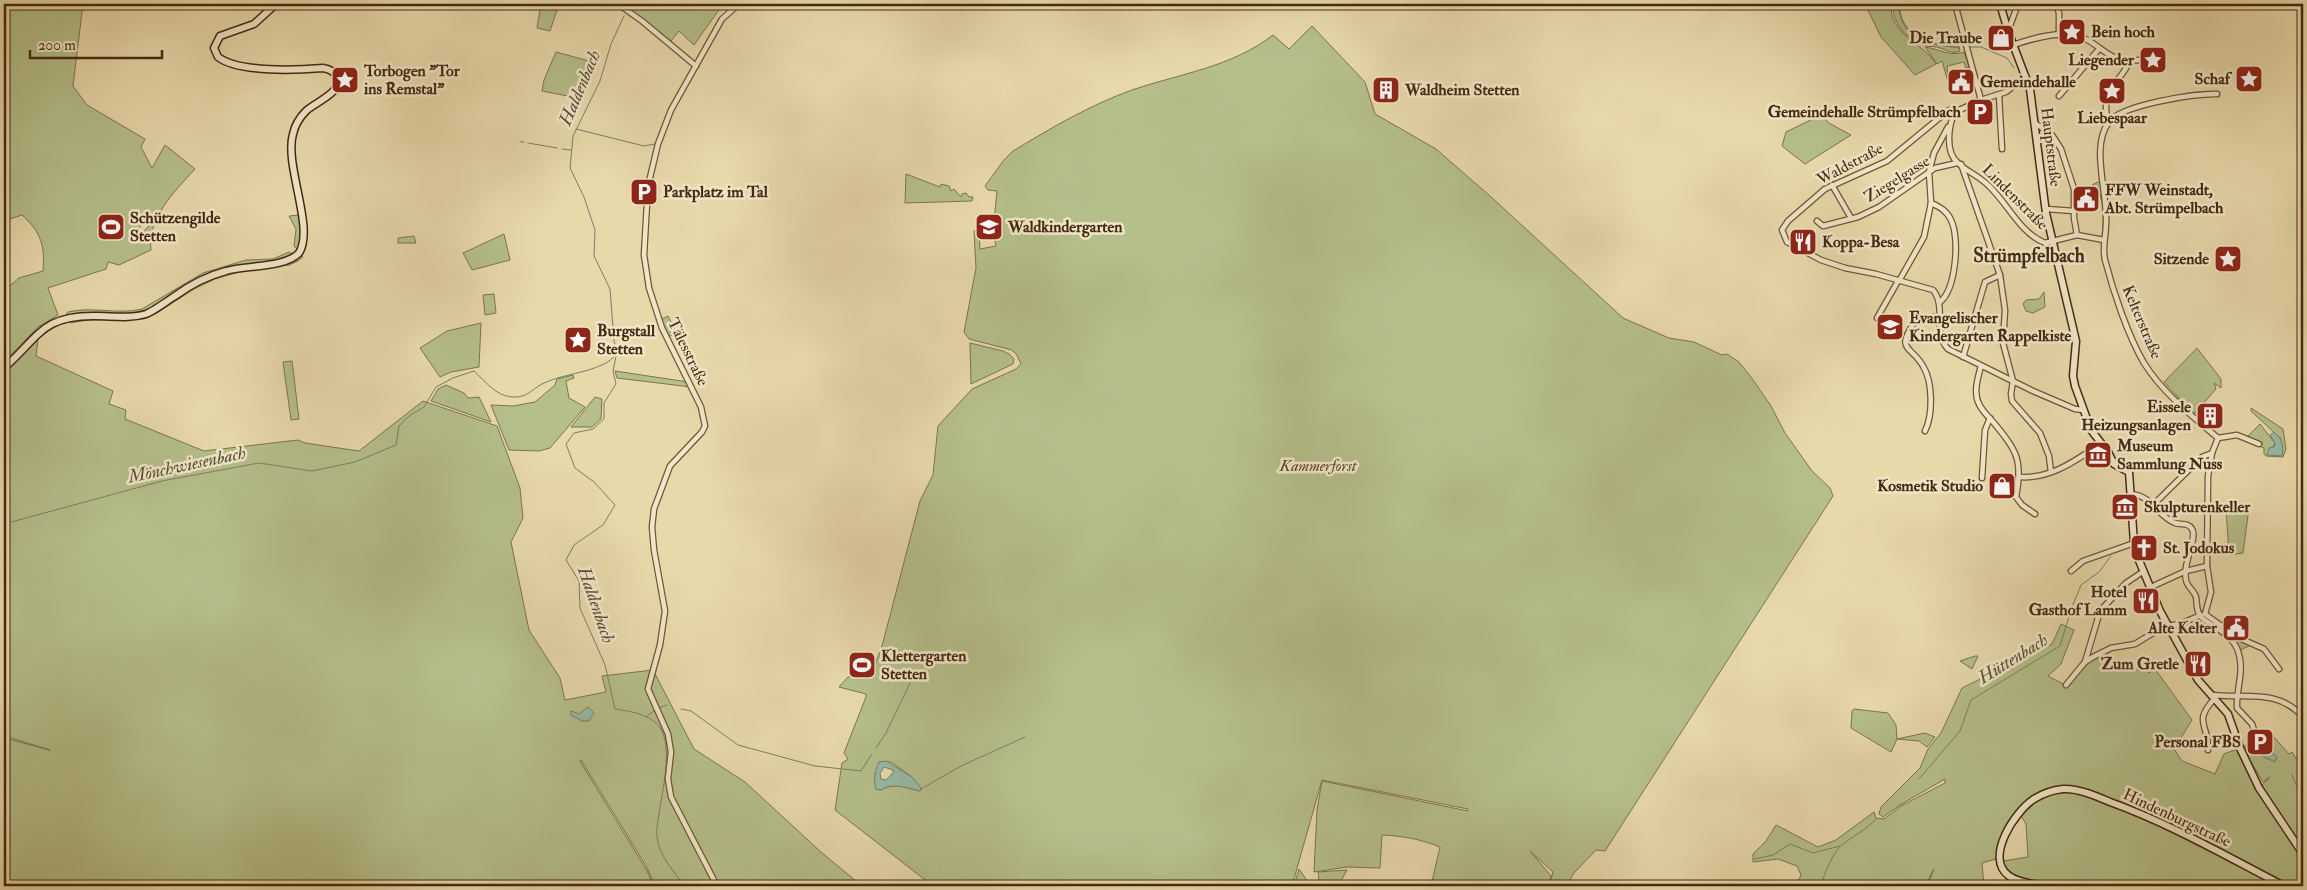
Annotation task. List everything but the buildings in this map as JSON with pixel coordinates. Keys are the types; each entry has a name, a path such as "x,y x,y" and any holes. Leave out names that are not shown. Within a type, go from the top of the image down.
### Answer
{"main road":[{"path":"4,368 34,336 60,320 85,316 131,317 147,314 188,287 210,276 240,267 286,261 299,253 303,238 291,152 292,136 298,121 306,111 334,90 338,81 336,76 331,70 323,68 268,69 230,63 218,57 215,50 215,43 220,36 254,24 276,4"},
{"name":"Hauptstraße","path":"2000,4 2008,31 2030,88 2046,209 2076,341 2073,376 2091,430 2102,443 2114,464 2129,472 2131,494"},
{"path":"2131,494 2134,543 2144,572 2167,625 2198,680 2228,714 2240,748 2259,788 2303,854"},
{"name":"Hindenburgstraße","path":"2045,886 2017,880 2009,876 2003,869 2000,853 2006,833 2023,809 2034,799 2064,789 2082,792 2149,816 2284,886"}],"street":[{"path":"618,4 642,21 696,66"},
{"name":"Tälesstraße","path":"717,886 671,797 668,779 670,744 668,734 648,688 660,645 665,611 654,550 652,527 654,509 670,466 702,432 705,426 701,407 662,328 650,291 644,255 651,171 664,126 722,19 739,4"},
{"path":"1954,4 1981,100"},
{"path":"2008,31 2014,10 2018,4"},
{"path":"2056,4 2059,12 2059,35"},
{"path":"2003,14 2014,10"},
{"path":"2013,45 2059,35 2077,36 2088,40 2099,50 2115,58 2130,61 2139,60"},
{"path":"2060,96 2099,50"},
{"name":"Kelterstraße","path":"2130,61 2107,96 2105,109 2108,122 2100,152 2106,222 2104,240 2105,260 2112,285 2144,363 2157,380 2218,441"},
{"path":"1955,112 1981,100 1999,95 2026,76"},
{"path":"2108,122 2126,111 2164,101 2204,93 2217,94"},
{"path":"1999,95 2002,148"},
{"name":"Waldstraße","path":"1899,281 1821,260 1787,242 1782,230 1788,221 1832,185 1887,161 1943,114 1949,110 1955,112"},
{"name":"Lindenstraße","path":"1955,112 1950,124 1948,142 1959,164 1990,187 2031,235 2043,242 2052,241"},
{"path":"2035,123 2052,135 2061,149 2074,190 2077,235"},
{"path":"1876,318 1924,238 1931,203 1929,172 1934,153 1950,124"},
{"path":"1959,164 2000,275 2005,310 2003,343 2013,381 2012,401 2040,433 2049,456 2051,472"},
{"name":"Ziegelgasse","path":"1817,221 1823,226 1879,208 1929,172 1943,165 1959,164"},
{"name":"Ziegelgasse","path":"1832,185 1851,218"},
{"path":"1931,203 1942,208 1951,221 1956,241 1952,282 1947,296 1940,302"},
{"name":"Hauptstraße","path":"2046,209 2074,211"},
{"path":"2052,241 2077,235 2104,240"},
{"path":"1963,357 1985,282 2000,275"},
{"path":"1899,281 1933,290 1940,302 1942,343 1948,349 2013,381 2075,409 2083,410"},
{"path":"1926,431 1932,410 1927,378 1924,366 1907,349 1905,341 1916,320 1940,316"},
{"path":"1980,366 1976,394 1978,404 2012,444 2018,459 2020,477 2016,497 2022,505 2035,514"},
{"path":"1982,478 1985,430 1990,418"},
{"path":"2066,685 2085,662 2112,648 2135,644 2167,625 2180,624 2202,614 2211,592 2208,566 2206,501 2212,453 2218,441 2237,435 2259,444"},
{"path":"2020,477 2035,477 2068,466 2102,443"},
{"path":"2154,504 2196,463 2212,453"},
{"path":"2131,494 2138,495 2154,504 2175,523 2188,525 2192,529 2194,538 2188,554 2185,580 2195,596 2202,614 2226,635 2238,651 2242,672 2236,697 2238,711 2252,724 2258,742"},
{"path":"2071,571 2084,561 2134,543"},
{"path":"2151,587 2186,571 2208,566"},
{"path":"2085,662 2100,611 2126,583 2144,572"},
{"path":"2202,614 2237,638 2264,649 2279,669"},
{"path":"2208,750 2207,738 2201,718 2214,696 2267,696 2282,700 2303,717"}],"green space":[{"path":"4,4 83,4 73,86 87,105 145,139 141,147 152,168 165,145 195,169 171,196 158,216 153,214 136,231 139,236 157,218 153,227 151,250 119,265 108,262 106,269 48,288 58,315 38,327 4,362 4,291 19,278 43,271 43,254 38,233 22,215 4,221"},
{"path":"541,4 558,7 550,31 537,28"},
{"path":"623,4 723,4 694,45 679,31 670,42"},
{"path":"1865,4 1891,4 1892,15 1901,31 1930,56 1936,64 1915,75 1881,37"},
{"path":"1893,4 1900,4 1901,15 1905,24 1919,37 1938,44 1959,46 1960,51 1951,52 1937,47 1923,46 1915,42 1905,34 1897,22 1894,16"},
{"name":"Kammerforst","path":"1312,26 1365,82 1375,114 1436,149 1623,318 1669,338 1694,342 1722,355 1727,354 1739,362 1771,406 1785,433 1812,471 1830,488 1833,496 1605,851 1596,850 1574,873 1566,886 1549,886 1553,872 1530,851 1551,876 1548,886 1431,886 1440,847 1411,838 1382,835 1380,868 1347,867 1314,872 1317,810 1322,781 1468,811 1468,809 1322,780 1292,886 933,886 835,810 842,763 848,759 844,753 866,697 866,694 839,687 848,677 869,673 875,665 882,646 920,501 933,475 938,426 972,389 1016,369 1021,364 1017,355 1012,350 969,339 964,332 976,268 974,231 979,231 980,249 996,246 993,231 997,191 988,190 985,186 1013,151 1101,103 1132,90 1223,62 1257,46 1273,35 1289,49","holes":["879,762 891,762 912,777 921,789 920,791 895,786 881,790 876,789"]},
{"path":"1925,47 1954,54 1964,52 1969,67 1966,68 1964,62 1947,66 1949,85 1942,61 1937,64"},
{"path":"556,52 589,61 578,98 542,91 544,80"},
{"path":"1821,115 1829,123 1851,135 1805,164 1782,146 1786,132"},
{"path":"906,174 940,187 941,184 949,186 951,191 954,189 961,197 962,194 966,193 969,197 973,197 972,201 905,203"},
{"path":"2102,180 2104,187 2104,240 2102,239 2102,202 2100,195 2092,185"},
{"path":"299,215 301,241 297,249 294,246 296,229 289,216"},
{"path":"504,234 510,260 472,270 463,253"},
{"path":"414,236 416,243 398,243 398,238"},
{"path":"289,252 293,254 288,258 236,266 148,311 135,314 66,315 68,312 77,310 133,311 142,309 203,273 246,260 273,259"},
{"path":"300,255 303,257 289,265 242,271 215,279 194,289 157,313 144,319 88,320 70,323 71,320 137,318 192,287 218,275"},
{"path":"2044,292 2045,307 2033,313 2026,311 2023,304 2026,300 2039,299"},
{"path":"494,294 496,313 485,315 483,295"},
{"path":"668,316 676,333 668,337 660,320"},
{"path":"481,323 479,367 451,372 440,377 420,348 447,331"},
{"path":"38,339 36,356 113,391 109,404 126,410 125,419 204,451 298,440 305,443 359,451 423,401 497,426 520,488 523,518 511,542 529,630 560,678 565,700 606,692 602,676 653,670 694,749 745,782 822,853 862,886 655,886 646,866 581,760 654,886 4,886 4,738 50,750 4,736 4,371 19,359"},
{"path":"970,343 1003,351 1014,359 1013,364 971,384"},
{"path":"2197,348 2221,379 2221,388 2214,383 2216,389 2194,414 2164,382"},
{"path":"292,361 299,419 291,420 283,362"},
{"path":"615,371 688,382 691,387 617,378"},
{"path":"573,375 574,378 566,381 569,398 585,407 550,448 539,451 509,450 491,405 513,406 535,402 555,385 557,379"},
{"path":"446,385 464,393 468,398 479,397 491,422 431,401 438,389"},
{"path":"595,397 602,399 601,419 592,427 571,427"},
{"path":"2251,408 2283,429 2286,449 2283,457 2266,456 2264,448 2259,446 2260,443 2248,436 2260,424 2275,443 2268,454 2281,439 2251,411"},
{"path":"2226,508 2249,508 2243,553 2229,555"},
{"path":"2205,614 2251,645 2238,651 2229,639 2200,615"},
{"path":"2061,624 2074,630 2061,664 2048,676 2067,686 2085,666 2106,651 2120,669 2129,662 2139,671 2145,668 2149,673 2155,669 2192,720 2174,749 2182,761 2215,774 2224,754 2240,748 2259,788 2270,777 2263,782 2242,747 2257,742 2258,748 2273,736 2289,754 2292,752 2297,760 2303,756 2303,886 2054,886 2032,882 2012,873 2003,861 2028,857 2026,824 2021,816 1999,843 1996,859 1982,863 1984,886 1927,886 1934,869 1925,886 1796,886 1801,875 1797,866 1778,859 1753,862 1753,854 1766,841 1776,825 1818,847 1836,840 1874,812 1876,818 1884,819 1901,806 1945,783 1945,779 1883,817 1879,814 1881,807 1920,768 1928,749 1941,733 1962,688 2052,644"},
{"path":"1978,656 1972,669 1960,661"},
{"path":"1854,709 1888,713 1896,725 1897,739 1891,752 1851,728 1852,711"},
{"path":"1925,733 1935,737 1927,747 1919,741 1897,739"},
{"path":"1299,869 1308,882 1308,886 1294,886"},
{"path":"1347,870 1338,886 1331,886 1319,880 1318,872"}],"shaded area":[{"path":"2274,432 2282,442 2282,456 2267,455 2269,448 2274,447 2275,443 2270,435"},
{"path":"588,707 594,713 589,721 582,721 571,715 571,711 579,714"},
{"path":"2262,745 2277,757 2275,762 2264,757 2258,749"},
{"path":"886,761 912,777 921,788 920,791 895,786 881,790 876,789 875,775 879,762","holes":["884,767 893,770 893,773 886,780 881,779 880,773"]}],"waterway":[{"name":"Haldenbach","path":"631,7 634,4"},
{"name":"Strümpfelbach","path":"1898,4 1904,26 1910,33 1927,42 1959,48"},
{"name":"Haldenbach","path":"624,16 611,44 600,81 573,136 570,168 584,197 595,230 594,256 610,289 614,341 617,351 613,371 616,384 604,403 604,419 593,429 574,433 566,444 575,468 594,482 615,505 603,525 574,545 566,560 579,581 580,608 605,665 615,709 646,716 655,722 665,740 665,779 657,826 657,837 664,857 684,886"},
{"name":"Strümpfelbach","path":"1970,47 1981,47 2007,58 2014,68"},
{"path":"576,129 644,146 655,144"},
{"path":"528,143 557,148"},
{"path":"562,149 571,150"},
{"name":"Mönchwiesenbach","path":"4,524 162,481 259,463 312,471 355,462 396,445 399,426 409,416 424,407 436,387 453,378 474,371 496,391 506,396 517,397 525,395 542,384 557,378 589,370 607,362 616,355"},
{"name":"Hüttenbach","path":"1919,779 1960,731 1971,700 2060,646 2081,585 2099,572 2111,556"},
{"path":"876,748 886,733 911,681"},
{"path":"659,708 667,705"},
{"path":"681,709 691,711 738,745 815,766 861,771 872,754"},
{"path":"646,717 655,710"},
{"path":"921,789 961,766 1025,737"},
{"name":"Strümpfelbach","path":"2292,775 2303,800"},
{"name":"Hüttenbach","path":"1821,886 1829,864 1839,848 1876,819"},
{"path":"1755,859 1773,855 1790,844 1813,853 1840,846"}],"place":[{"name":"Bein hoch","path":"2072,32"},
{"name":"Die Traube","path":"2001,38"},
{"name":"Liegender","path":"2153,60"},
{"name":"Schaf","path":"2249,79"},
{"name":"Torbogen \"Tor ins Remstal\"","path":"345,80"},
{"name":"Gemeindehalle","path":"1961,82"},
{"name":"Waldheim Stetten","path":"1386,90"},
{"name":"Liebespaar","path":"2112,91"},
{"name":"Gemeindehalle Strümpfelbach","path":"1980,112"},
{"name":"Parkplatz im Tal","path":"644,192"},
{"name":"FFW Weinstadt, Abt. Strümpelbach","path":"2086,199"},
{"name":"Schützengilde Stetten","path":"111,227"},
{"name":"Waldkindergarten","path":"989,227"},
{"name":"Koppa-Besa","path":"1803,242"},
{"name":"Sitzende","path":"2228,259"},
{"name":"Evangelischer Kindergarten Rappelkiste","path":"1890,327"},
{"name":"Burgstall Stetten","path":"578,340"},
{"name":"Eissele Heizungsanlagen","path":"2210,416"},
{"name":"Museum Sammlung Nuss","path":"2098,455"},
{"name":"Kosmetik Studio","path":"2002,486"},
{"name":"Skulpturenkeller","path":"2125,507"},
{"name":"St. Jodokus","path":"2144,548"},
{"name":"Hotel Gasthof Lamm","path":"2146,601"},
{"name":"Alte Kelter","path":"2236,628"},
{"name":"Zum Gretle","path":"2198,664"},
{"name":"Klettergarten Stetten","path":"862,665"},
{"name":"Personal FBS","path":"2260,742"}],"district":[{"name":"Strümpfelbach","path":"2029,256"}]}
